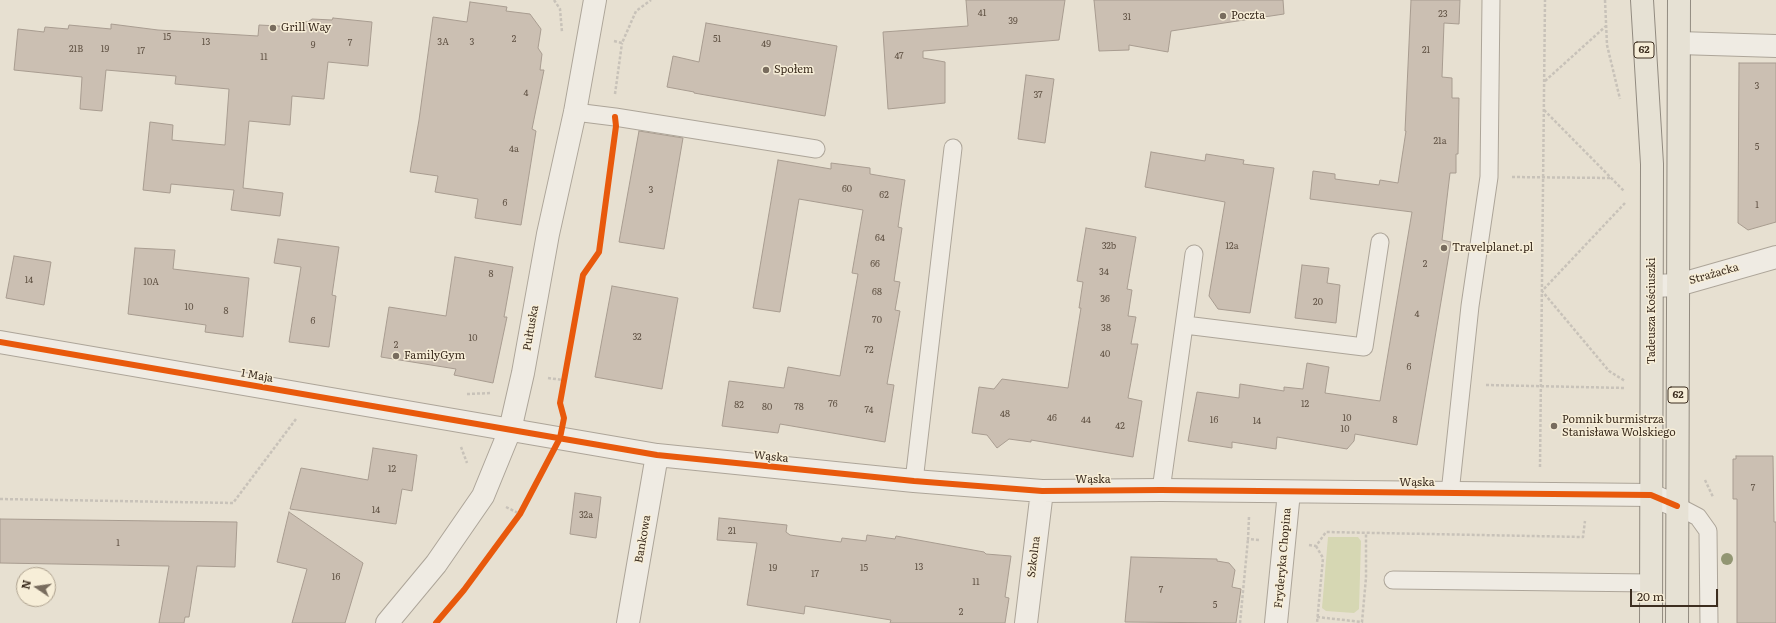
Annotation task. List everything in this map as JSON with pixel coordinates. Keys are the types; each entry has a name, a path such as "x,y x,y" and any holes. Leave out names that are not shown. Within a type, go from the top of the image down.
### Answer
{"main road":[{"name":"Tadeusza Kościuszki","path":"1642,0 1652,164 1651,623"},
{"name":"62","path":"1677,623 1679,0"}],"street":[{"name":"Pułtuska","path":"387,623 436,564 483,496 510,430 523,374 548,234 575,112 594,0"},
{"path":"1679,43 1776,46"},
{"name":"Strażacka","path":"1652,286 1678,284 1776,257"},
{"name":"1 Maja","path":"0,342 510,430"},
{"name":"Wąska","path":"510,430 657,455 914,481 1042,491 1161,490 1651,495 1678,506"},
{"name":"Bankowa","path":"628,623 657,455"},
{"name":"Szkolna","path":"1026,623 1042,491"},
{"name":"Fryderyka Chopina","path":"1276,623 1289,492"}],"lane":[{"path":"1450,493 1470,306 1489,177 1491,0"},
{"path":"575,112 816,149"},
{"path":"914,481 952,148"},
{"path":"1186,325 1364,347 1380,242"},
{"path":"1161,490 1186,325 1194,254"},
{"path":"1678,506 1698,517 1708,531 1709,623"},
{"path":"1393,580 1651,583"}],"path":[{"path":"1540,468 1545,0"},
{"path":"1544,81 1606,26"},
{"path":"615,117 614,102 622,43"},
{"path":"1544,110 1626,193"},
{"path":"1489,177 1611,178"},
{"path":"1542,291 1631,198"},
{"path":"1542,291 1609,371 1626,382"},
{"path":"1461,385 1630,388"},
{"path":"0,499 233,503 299,416"},
{"path":"1317,617 1362,622 1366,578 1366,533"},
{"path":"1240,623 1248,539"},
{"path":"1316,546 1323,558 1317,623"}],"green space":[{"path":"1328,537 1358,537 1361,541 1359,609 1354,613 1326,611 1322,608"}],"building":[{"path":"966,0 1065,0 1059,40 923,51 923,58 945,62 945,103 888,109 883,32 968,26"},
{"path":"1094,0 1283,0 1284,14 1171,31 1168,52 1129,45 1129,50 1099,51"},
{"path":"1411,0 1460,0 1459,24 1444,23 1442,77 1452,78 1452,98 1459,98 1458,154 1456,154 1456,173 1450,173 1442,240 1451,242 1417,445 1355,434 1354,441 1347,449 1277,437 1276,449 1232,442 1232,448 1188,441 1197,392 1239,398 1240,384 1284,391 1284,387 1303,389 1307,363 1329,367 1325,393 1380,401 1412,212 1310,199 1313,171 1335,174 1335,179 1379,185 1380,180 1398,183 1406,131"},
{"path":"470,2 507,7 506,11 530,14 541,29 538,48 542,54 540,70 544,70 532,129 536,131 521,225 475,218 478,199 435,192 438,176 410,172 419,120 433,17 467,22"},
{"path":"333,18 372,22 368,66 328,62 324,99 292,96 290,125 249,121 243,188 283,193 280,216 231,210 234,190 171,184 170,193 143,190 150,122 173,125 172,140 225,145 229,89 175,84 176,76 106,70 102,111 80,109 82,77 14,70 18,29 44,32 45,27 68,29 69,25 111,29 111,24 158,30 258,36 259,25 298,27 299,21 308,22 312,19 332,20"},
{"name":"Społem","path":"706,23 837,46 825,116 667,87 673,56 699,62"},
{"path":"1739,63 1776,63 1776,222 1748,230 1738,223"},
{"path":"1026,75 1054,79 1045,143 1018,139"},
{"path":"639,131 683,138 664,249 619,242"},
{"path":"1151,152 1205,161 1206,154 1244,160 1243,164 1274,168 1250,313 1218,309 1209,296 1225,202 1145,187"},
{"path":"778,160 831,169 831,163 870,168 870,174 905,180 898,227 902,228 894,281 900,282 895,310 900,311 887,384 894,385 885,442 780,424 778,433 722,426 729,381 784,388 788,367 840,376 858,274 852,273 863,210 799,199 780,312 753,308"},
{"path":"1086,228 1136,237 1127,289 1132,290 1128,316 1136,317 1131,344 1138,344 1128,398 1142,401 1133,457 1031,440 1031,442 1009,439 997,448 987,435 972,433 979,387 994,389 1002,379 1068,388 1081,308 1079,308 1083,282 1077,281"},
{"path":"278,239 339,247 332,295 336,296 329,347 289,342 301,267 274,263"},
{"path":"135,248 175,250 173,269 249,278 243,337 205,332 206,325 128,314"},
{"path":"14,256 51,262 44,305 6,298"},
{"path":"455,257 513,267 504,317 507,317 493,383 454,375 456,369 381,357 389,307 446,316"},
{"path":"1302,265 1329,268 1327,283 1340,285 1336,323 1295,318"},
{"path":"612,286 678,298 662,389 595,377"},
{"path":"373,448 417,455 412,491 402,489 396,524 290,509 301,468 368,480"},
{"path":"1736,456 1773,456 1774,522 1776,522 1776,623 1737,623 1737,499 1733,499 1733,459 1736,459"},
{"path":"575,493 601,497 596,538 570,534"},
{"path":"289,512 363,563 345,623 292,623 307,569 277,562"},
{"path":"719,518 787,525 786,532 790,535 841,542 842,538 866,541 867,535 895,539 896,536 984,552 986,554 1011,556 1005,597 1009,598 1005,623 890,623 891,620 805,606 804,614 747,605 757,543 717,540"},
{"path":"0,519 237,522 235,567 197,566 189,617 185,617 184,623 159,623 169,566 0,563"},
{"path":"1131,557 1217,559 1217,561 1229,563 1235,570 1232,587 1241,589 1236,623 1125,622"}],"cycle path":[{"path":"436,623 464,590 520,514 560,438 564,418 560,403 583,275 599,252 616,126 615,117"},
{"path":"0,342 657,455 914,481 1042,491 1161,490 1651,495 1677,506"}],"place":[{"name":"Poczta","path":"1223,16"},
{"name":"Grill Way","path":"273,28"},
{"name":"Społem","path":"766,70"},
{"name":"Travelplanet.pl","path":"1444,248"},
{"name":"FamilyGym","path":"396,356"},
{"name":"Pomnik burmistrza Stanisława Wolskiego","path":"1554,426"}]}
